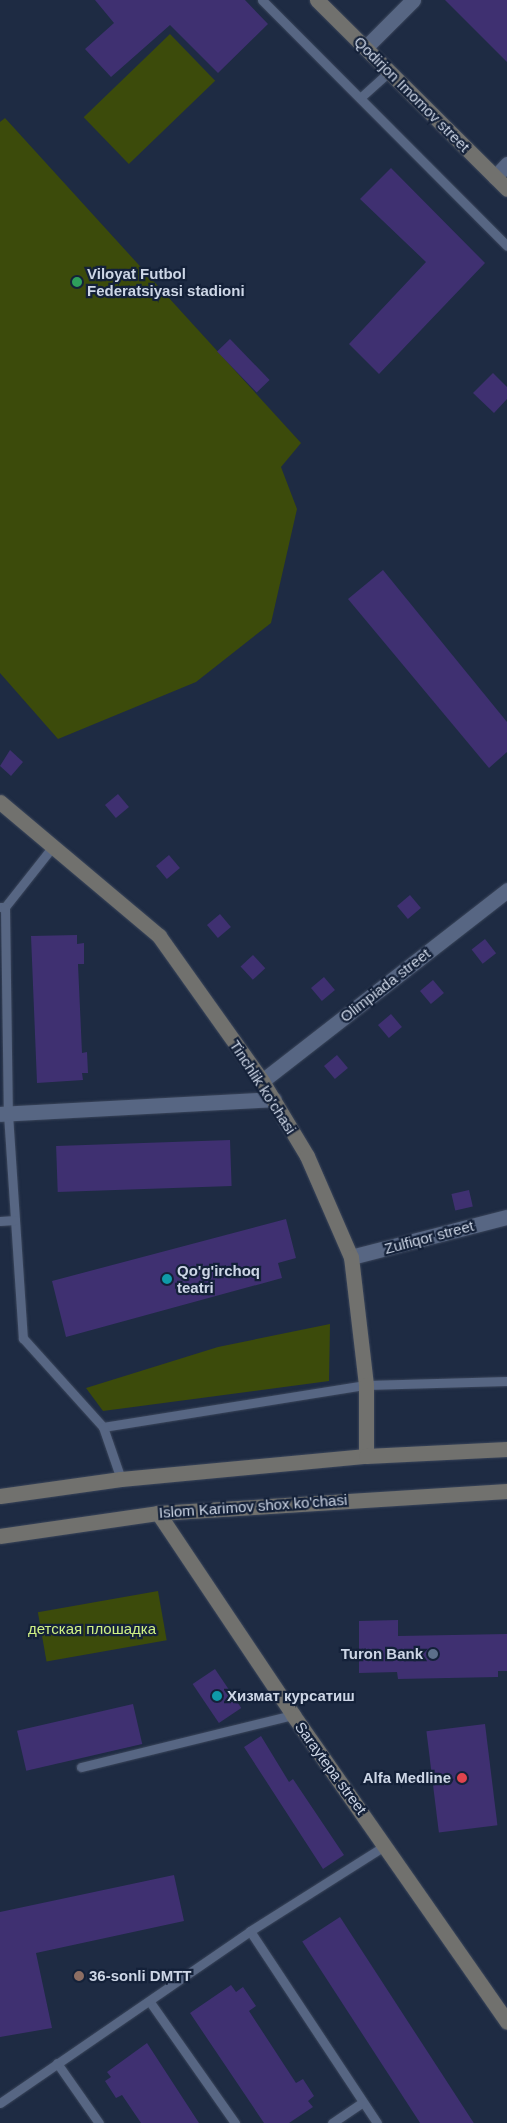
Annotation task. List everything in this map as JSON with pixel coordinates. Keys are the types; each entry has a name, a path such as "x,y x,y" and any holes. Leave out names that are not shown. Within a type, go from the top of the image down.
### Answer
{"main road":[{"name":"Qodirjon Imomov street","path":"317,0 507,188"},
{"name":"Tinchlik ko'chasi","path":"0,802 54,845 159,936 262,1081 307,1156 351,1257 366,1385 366,1456"},
{"path":"0,1496 121,1479 366,1456 507,1449"},
{"name":"Islom Karimov shox ko'chasi","path":"0,1536 158,1513 507,1491"},
{"name":"Saraytepa street","path":"158,1513 293,1715 386,1845 507,2022"}],"street":[{"path":"365,48 413,0"},
{"path":"495,177 507,164"},
{"name":"Olimpiada street","path":"262,1081 507,890"},
{"path":"4,1114 274,1100"},
{"name":"Zulfiqor street","path":"351,1257 507,1217"}],"lane":[{"path":"262,0 507,246"},
{"path":"360,98 389,72"},
{"path":"54,845 2,907 4,1114 15,1220 23,1338 103,1427 121,1479"},
{"path":"0,1221 15,1220"},
{"path":"103,1427 366,1385 507,1381"},
{"path":"81,1767 293,1715"},
{"path":"0,2103 150,2002 250,1931 386,1845"},
{"path":"250,1931 377,2123"},
{"path":"150,2002 235,2123"},
{"path":"57,2063 99,2123"},
{"path":"332,2123 363,2102"}],"green space":[{"path":"170,34 215,81 129,164 84,117"},
{"name":"Viloyat Futbol Federatsiyasi stadioni","path":"5,118 301,443 281,467 297,509 271,623 196,682 58,739 0,673 0,122"},
{"path":"330,1324 329,1381 103,1411 86,1388 218,1347"},
{"name":"детская плошадка","path":"158,1591 167,1640 47,1661 38,1612"}],"building":[{"path":"95,0 245,0 268,24 218,73 170,25 111,77 85,49 114,23"},
{"path":"445,0 507,0 507,62"},
{"path":"391,168 485,263 379,374 349,344 426,262 360,199"},
{"path":"230,339 270,380 257,393 217,352"},
{"path":"493,373 507,387 507,399 494,413 473,393"},
{"path":"383,570 507,722 507,752 489,768 348,599"},
{"path":"10,750 23,762 11,776 0,766"},
{"path":"118,794 129,807 116,818 105,805"},
{"path":"169,855 180,868 167,879 156,866"},
{"path":"410,895 421,908 408,919 397,906"},
{"path":"220,914 231,927 218,938 207,925"},
{"path":"77,935 77,944 84,943 84,964 78,964 82,1053 87,1052 88,1073 82,1073 83,1080 37,1083 31,936"},
{"path":"485,939 496,953 483,964 472,949"},
{"path":"253,955 265,968 253,980 241,967"},
{"path":"324,977 335,990 322,1001 311,988"},
{"path":"433,980 444,993 431,1004 420,991"},
{"path":"391,1014 402,1027 389,1038 378,1025"},
{"path":"337,1055 348,1068 335,1079 324,1066"},
{"path":"230,1140 232,1186 58,1192 56,1146"},
{"path":"469,1190 473,1207 455,1211 451,1194"},
{"name":"Qo'g'irchoq teatri","path":"286,1219 296,1258 278,1263 282,1278 66,1337 52,1281"},
{"name":"Turon Bank","path":"398,1620 398,1636 507,1634 507,1671 498,1671 498,1677 398,1679 397,1672 359,1673 359,1621"},
{"name":"Хизмат курсатиш","path":"215,1669 241,1708 219,1723 193,1684"},
{"path":"133,1704 142,1744 26,1771 17,1731"},
{"name":"Alfa Medline","path":"485,1724 497,1825 439,1832 426,1731"},
{"path":"261,1736 289,1782 293,1779 344,1855 323,1869 244,1747"},
{"path":"174,1875 184,1921 36,1953 52,2028 0,2037 0,1912"},
{"path":"340,1917 474,2123 420,2123 302,1942"},
{"path":"231,1985 236,1992 243,1987 256,2006 249,2011 296,2083 303,2079 314,2096 308,2101 313,2107 289,2123 264,2123 190,2013"},
{"path":"147,2043 199,2123 141,2123 122,2095 116,2098 105,2081 111,2077 107,2072"}],"place":[{"name":"Viloyat Futbol Federatsiyasi stadioni","path":"77,282"},
{"name":"Qo'g'irchoq teatri","path":"167,1279"},
{"name":"Turon Bank","path":"433,1654"},
{"name":"Хизмат курсатиш","path":"217,1696"},
{"name":"Alfa Medline","path":"462,1778"},
{"name":"36-sonli DMTT","path":"79,1976"}]}
